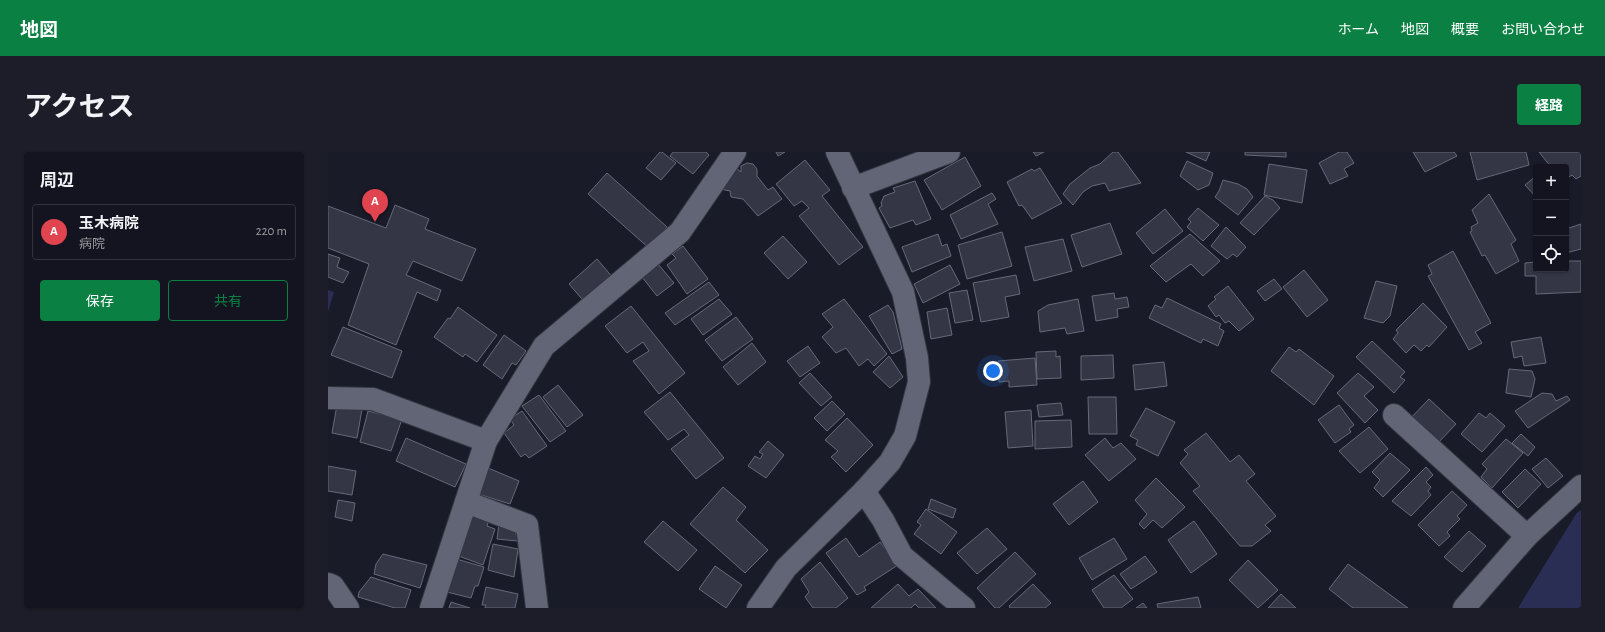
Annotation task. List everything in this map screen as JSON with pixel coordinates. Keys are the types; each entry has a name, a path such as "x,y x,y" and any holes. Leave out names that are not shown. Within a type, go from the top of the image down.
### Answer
{"street":[{"path":"431,608 486,441 544,346 680,232 735,152"},
{"path":"758,608 786,568 890,462 906,436 919,382 917,358 902,292 837,152"},
{"path":"853,188 949,152"},
{"path":"328,398 373,399 486,441"},
{"path":"1394,415 1527,536"},
{"path":"1464,608 1527,536 1581,486"},
{"path":"864,490 883,520 902,556 964,608"},
{"path":"466,502 527,525 537,608"},
{"path":"328,584 333,586 348,608"}],"shaded area":[{"path":"328,290 334,292 328,312"},
{"path":"1581,510 1581,608 1518,608 1576,514"}],"building":[{"path":"660,152 676,163 661,180 646,168"},
{"path":"673,152 706,152 709,155 693,174 670,156"},
{"path":"776,152 785,152 778,156"},
{"path":"1033,152 1044,152 1036,156"},
{"path":"1113,152 1118,152 1141,183 1109,191 1105,183 1092,186 1083,192 1073,205 1063,194 1070,184 1090,168 1100,164"},
{"path":"1186,152 1210,152 1206,161"},
{"path":"1245,152 1286,152 1286,157 1245,155"},
{"path":"1339,152 1347,152 1354,163 1344,169 1348,176 1330,184 1319,163"},
{"path":"1413,152 1454,152 1457,156 1425,172"},
{"path":"1470,152 1526,152 1529,165 1477,180"},
{"path":"1539,152 1581,152 1581,176 1576,179 1572,175 1569,177 1569,164 1549,164"},
{"path":"965,157 981,186 942,210 924,180"},
{"path":"805,160 830,190 822,196 863,247 839,265 799,216 809,208 802,201 794,206 776,184"},
{"path":"1187,161 1213,173 1209,185 1198,190 1180,176"},
{"path":"747,163 753,164 757,169 757,176 768,190 773,187 782,199 758,216 743,199 731,197 730,191 720,189 732,165 741,172 741,166"},
{"path":"1269,164 1307,170 1302,203 1264,195"},
{"path":"1040,168 1062,203 1032,219 1022,205 1019,206 1007,182 1032,169 1034,171"},
{"path":"607,173 667,227 650,249 588,194"},
{"path":"1533,178 1533,194 1525,185"},
{"path":"1223,180 1238,184 1247,189 1253,197 1238,215 1215,197"},
{"path":"915,181 931,219 916,225 913,220 890,228 879,208 882,206 881,203 884,196 895,192 893,188"},
{"path":"992,193 996,199 988,204 998,224 961,239 950,215"},
{"path":"1489,194 1516,240 1511,244 1519,261 1496,274 1485,255 1482,256 1470,232 1472,231 1471,227 1478,223 1472,210"},
{"path":"1265,196 1273,200 1280,208 1254,235 1240,223"},
{"path":"395,205 429,219 425,229 476,249 462,281 413,261 406,275 441,290 437,301 417,292 396,345 348,325 369,264 328,248 328,206 386,228"},
{"path":"1198,208 1219,225 1203,241 1187,227 1191,222 1188,219"},
{"path":"1165,209 1183,231 1153,254 1136,233"},
{"path":"1110,223 1122,254 1082,267 1071,235"},
{"path":"1581,224 1581,249 1569,252 1569,236 1569,228"},
{"path":"1226,227 1246,247 1237,257 1233,254 1227,259 1211,246"},
{"path":"1002,232 1012,266 967,279 958,245"},
{"path":"938,234 942,246 947,244 951,256 912,272 902,247"},
{"path":"1190,234 1220,261 1203,276 1191,264 1166,282 1150,266"},
{"path":"783,236 807,262 788,279 764,253"},
{"path":"1063,239 1072,271 1034,281 1025,247"},
{"path":"683,246 708,279 687,294 667,265 676,258 672,254"},
{"path":"1453,251 1491,323 1475,332 1482,343 1469,350 1428,276 1432,274 1428,265"},
{"path":"328,254 340,258 337,267 349,272 343,283 328,277"},
{"path":"597,259 614,279 582,299 569,284"},
{"path":"1569,261 1581,261 1581,292 1536,294 1536,276 1525,276 1525,263 1533,262 1533,272 1569,272"},
{"path":"658,264 674,283 657,296 642,277"},
{"path":"950,265 960,284 923,303 914,284"},
{"path":"1304,270 1328,300 1307,317 1283,287"},
{"path":"1016,275 1020,294 1005,297 1009,317 981,322 973,283"},
{"path":"1274,279 1282,289 1265,301 1257,291"},
{"path":"1376,281 1397,286 1390,316 1383,323 1364,318"},
{"path":"709,282 719,295 675,325 665,313"},
{"path":"1228,286 1254,319 1239,331 1229,321 1225,323 1219,315 1216,317 1208,306 1216,299 1214,297"},
{"path":"967,290 973,320 955,323 949,293"},
{"path":"1114,293 1115,299 1127,297 1129,307 1117,309 1118,317 1096,321 1092,296"},
{"path":"1167,298 1221,324 1219,328 1224,331 1218,346 1203,339 1201,343 1149,318 1155,305 1162,308"},
{"path":"719,299 732,314 703,335 691,319"},
{"path":"844,299 887,354 874,366 868,359 859,366 846,348 836,353 822,337 833,327 822,314"},
{"path":"1078,299 1084,331 1067,334 1065,328 1040,332 1038,311 1048,305"},
{"path":"1423,303 1447,327 1429,347 1427,345 1421,351 1414,345 1406,353 1393,339 1398,333 1396,330"},
{"path":"888,305 893,312 902,349 892,354 869,316"},
{"path":"631,306 685,373 659,394 633,361 649,351 643,342 627,353 605,326"},
{"path":"458,307 497,335 477,362 465,354 463,357 434,337 448,318 450,319"},
{"path":"947,308 952,335 931,339 927,312"},
{"path":"736,317 753,339 722,361 705,340"},
{"path":"343,327 402,351 392,378 331,355"},
{"path":"504,335 526,351 516,365 512,363 502,379 483,365"},
{"path":"1541,337 1546,363 1524,366 1522,356 1514,358 1511,342"},
{"path":"1372,341 1405,372 1400,377 1405,380 1394,393 1356,357"},
{"path":"752,343 766,362 738,385 723,367"},
{"path":"808,346 820,363 800,377 787,361"},
{"path":"1289,347 1296,352 1299,349 1334,376 1314,405 1271,371"},
{"path":"1056,351 1056,357 1060,356 1061,378 1037,379 1036,352"},
{"path":"1113,355 1114,378 1081,380 1081,356"},
{"path":"889,356 903,377 890,388 873,372"},
{"path":"1035,358 1037,385 1009,387 1009,381 999,382 998,361"},
{"path":"1164,362 1167,386 1135,390 1133,365"},
{"path":"1509,369 1532,371 1535,379 1531,397 1506,393"},
{"path":"810,373 832,397 821,406 799,383"},
{"path":"1358,373 1374,387 1364,396 1378,410 1365,423 1337,393"},
{"path":"558,385 583,415 567,427 543,397"},
{"path":"670,392 724,458 696,479 671,449 689,435 684,429 668,440 644,412"},
{"path":"1542,393 1552,394 1556,401 1567,396 1570,400 1528,428 1515,411"},
{"path":"539,395 566,431 550,442 522,406"},
{"path":"1088,397 1116,397 1117,434 1089,434"},
{"path":"1429,399 1456,424 1436,445 1408,421"},
{"path":"832,401 845,414 827,431 814,418"},
{"path":"1061,403 1063,415 1039,417 1037,405"},
{"path":"337,405 362,409 357,438 332,433"},
{"path":"1339,405 1354,425 1349,429 1351,432 1335,443 1318,420"},
{"path":"1146,408 1175,422 1158,456 1136,445 1138,440 1130,436"},
{"path":"1031,410 1033,446 1008,448 1005,412"},
{"path":"368,411 402,419 391,451 360,442"},
{"path":"522,411 547,446 529,458 525,454 521,457 504,433 514,425 510,419"},
{"path":"1479,413 1486,418 1490,413 1505,426 1482,452 1461,434"},
{"path":"847,418 873,445 846,472 831,457 838,451 825,440"},
{"path":"1071,420 1072,447 1035,449 1035,421"},
{"path":"1369,427 1388,449 1360,473 1339,451"},
{"path":"1206,433 1230,462 1239,455 1255,474 1246,481 1276,516 1265,525 1271,531 1252,546 1240,546 1193,491 1200,486 1180,463 1188,454 1184,450"},
{"path":"1521,434 1535,447 1528,456 1512,443"},
{"path":"406,438 466,464 455,487 396,461"},
{"path":"1105,438 1113,448 1121,443 1136,459 1109,481 1085,455"},
{"path":"1506,439 1523,453 1492,488 1481,477 1487,469 1482,464"},
{"path":"768,441 784,455 766,478 748,466 755,456 760,459 763,454 759,452"},
{"path":"1390,453 1410,470 1383,497 1374,488 1380,480 1372,472"},
{"path":"1546,458 1563,476 1548,488 1532,469"},
{"path":"328,466 356,471 352,495 328,491"},
{"path":"1426,467 1433,475 1426,482 1431,487 1428,491 1431,495 1411,516 1392,501"},
{"path":"488,468 519,481 510,504 478,494"},
{"path":"1525,469 1541,484 1518,508 1502,492"},
{"path":"1156,478 1185,507 1162,528 1153,520 1144,529 1139,524 1147,514 1135,500"},
{"path":"1083,481 1098,502 1069,525 1053,504"},
{"path":"723,487 746,507 736,520 768,550 745,573 690,524"},
{"path":"1452,491 1467,505 1457,516 1460,519 1447,532 1450,536 1439,546 1418,525"},
{"path":"931,499 956,509 953,518 928,509"},
{"path":"338,500 355,503 352,521 335,517"},
{"path":"926,509 957,532 941,554 914,534 921,525 917,522"},
{"path":"473,512 489,519 487,526 495,529 483,565 456,555"},
{"path":"663,521 697,550 678,571 644,542"},
{"path":"1194,521 1217,554 1191,573 1168,540"},
{"path":"499,524 512,529 519,538 517,541 497,539"},
{"path":"987,528 1007,549 977,574 957,553"},
{"path":"1469,531 1486,546 1462,572 1444,557"},
{"path":"846,538 859,557 880,542 898,565 864,587 866,590 857,595 826,553"},
{"path":"1114,538 1127,559 1092,580 1079,558"},
{"path":"493,544 518,549 514,577 488,570"},
{"path":"1015,552 1036,574 999,608 995,608 977,588"},
{"path":"383,554 427,565 420,588 374,574 376,564"},
{"path":"1145,556 1157,572 1131,589 1120,574"},
{"path":"453,558 484,567 478,586 475,586 471,598 443,591"},
{"path":"1248,560 1278,590 1258,608 1229,580"},
{"path":"820,562 848,598 836,608 813,608 805,597 809,592 801,579"},
{"path":"1348,564 1408,608 1353,608 1329,589"},
{"path":"715,566 742,585 726,608 699,589"},
{"path":"1114,575 1133,599 1121,608 1104,608 1092,590"},
{"path":"371,577 411,590 405,608 395,608 358,597 359,592"},
{"path":"898,584 909,596 918,589 936,608 919,608 915,604 911,608 871,608"},
{"path":"1033,584 1051,603 1045,608 1010,608 1009,606"},
{"path":"486,587 518,594 515,608 485,608 486,605 482,605"},
{"path":"1281,594 1296,608 1268,608"},
{"path":"1198,597 1201,608 1158,608 1157,604"},
{"path":"451,602 470,608 449,608"},
{"path":"1143,603 1147,608 1136,608"}],"place":[{"name":"玉木病院","path":"375,222"}]}
